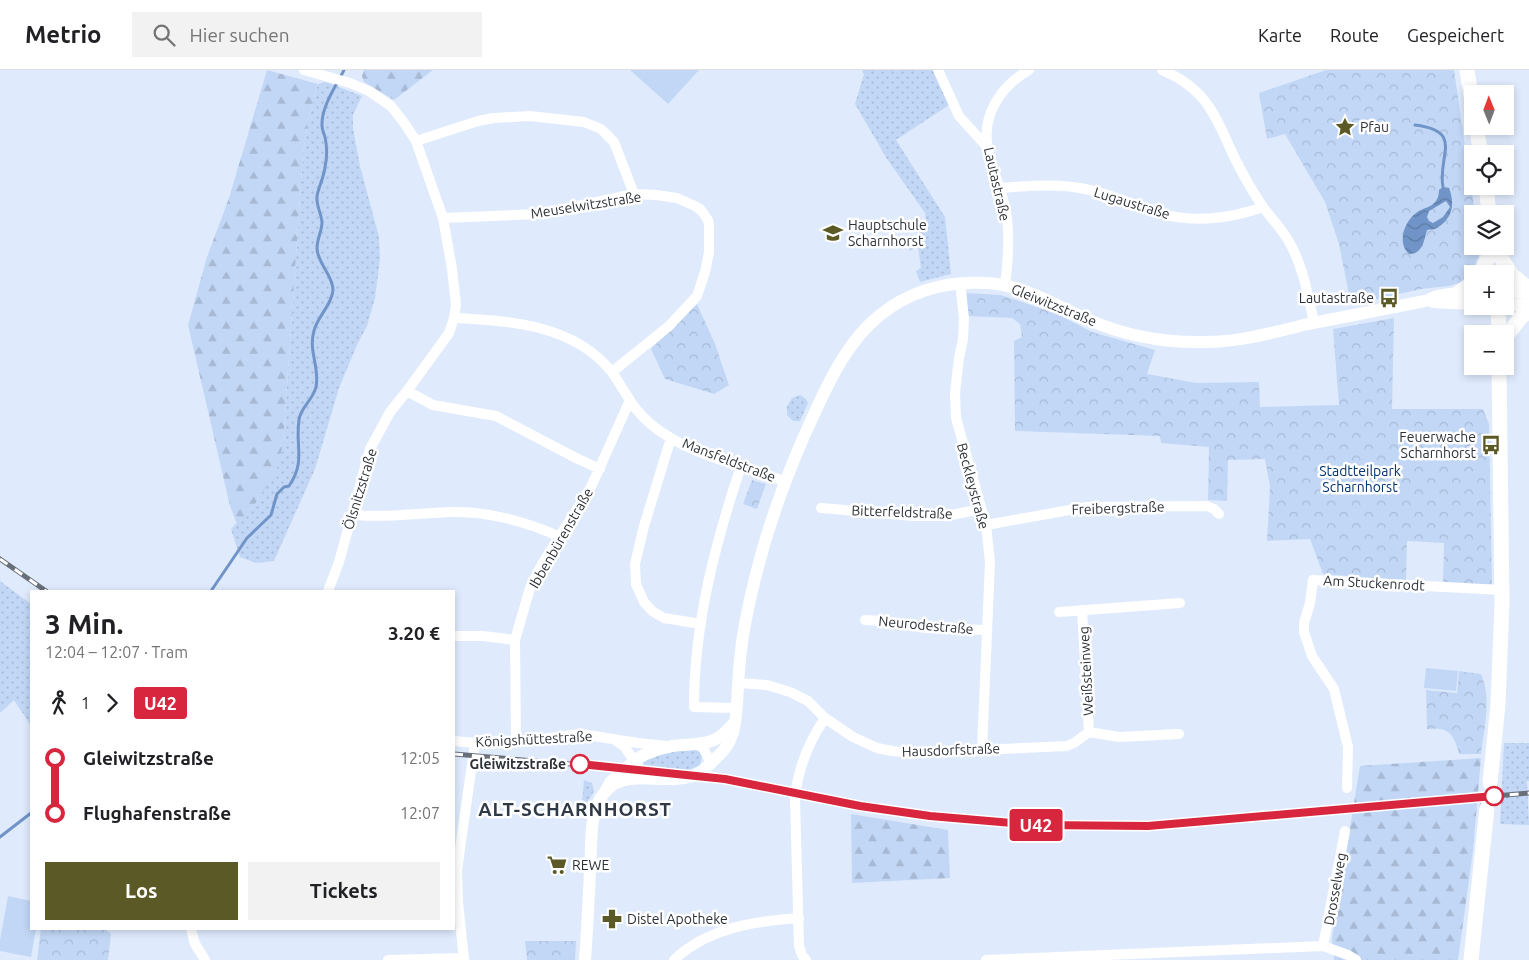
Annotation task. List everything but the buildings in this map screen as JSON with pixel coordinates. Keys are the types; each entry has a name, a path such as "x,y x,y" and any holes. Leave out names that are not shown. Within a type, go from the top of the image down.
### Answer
{"main road":[{"path":"1467,70 1469,85"},
{"path":"1499,255 1512,275 1529,289"},
{"path":"1457,294 1464,289"},
{"path":"1514,326 1529,311"},
{"path":"1490,783 1501,654 1499,375"},
{"path":"1471,960 1487,808"}],"street":[{"path":"304,70 350,83 369,91 391,106 416,141 443,218 454,286 456,305 454,318"},
{"path":"938,70 959,116 988,148"},
{"name":"Lautastraße","path":"1005,285 1007,223 1000,188 988,148 988,126 992,108 1008,85 1016,77 1029,70"},
{"path":"1162,70 1189,85 1206,102 1219,122 1243,174 1263,207 1288,239 1306,286 1314,323"},
{"path":"416,141 478,121 494,118 530,116 584,122 601,129 614,142 634,194"},
{"name":"Lugaustraße","path":"1000,188 1074,187 1105,194 1159,213 1192,219 1228,216 1263,207"},
{"name":"Meuselwitzstraße","path":"443,218 540,214 634,194 677,198 701,210 708,220 709,252 697,296 669,326 612,372"},
{"name":"Gleiwitzstraße","path":"604,792 621,780 630,778 661,780 682,778 700,772 723,752 733,734 744,629 754,579 784,481 823,395 846,352 878,317 903,300 930,289 960,283 1005,285 1039,297 1107,327 1148,338 1205,342 1233,340 1391,306 1428,300 1436,296 1464,293"},
{"name":"Beckleystraße","path":"960,283 964,332 954,393 956,418 986,526 990,562 982,749"},
{"path":"1514,292 1529,293"},
{"name":"Gleiwitzstraße","path":"1428,300 1435,303 1464,304"},
{"path":"1514,305 1529,305"},
{"name":"Mansfeldstraße","path":"454,318 497,320 556,333 589,350 612,372 630,400 645,418 671,438 692,448 784,481"},
{"name":"Ölsnitzstraße","path":"328,590 339,562 373,443 390,412 448,333 454,318"},
{"path":"407,391 433,405 496,416 600,469"},
{"name":"Ibbenbürenstraße","path":"516,742 515,640 520,618 542,564 582,503 600,469 630,400"},
{"path":"671,438 644,526 635,564 636,584 644,602 652,611 664,618 701,624"},
{"path":"736,708 694,707 695,661 704,594 717,541 741,466"},
{"name":"Freibergstraße","path":"986,526 1086,507 1207,506 1219,514"},
{"name":"Bitterfeldstraße","path":"821,508 914,516 946,516 981,509"},
{"path":"352,515 375,518 451,512 472,513 518,522 560,537"},
{"name":"Am Stuckenrodt","path":"1347,788 1348,747 1333,687 1312,656 1304,632 1304,623 1313,580 1502,590"},
{"name":"Weißsteinweg","path":"1059,612 1180,603"},
{"name":"Weißsteinweg","path":"1082,610 1089,732"},
{"name":"Neurodestraße","path":"865,620 885,621 926,628 986,630"},
{"path":"455,636 483,636 515,640"},
{"name":"Hausdorfstraße","path":"738,683 767,685 790,692 808,701 825,718 853,737 877,748 892,751 914,753 1066,746 1074,743 1089,732"},
{"path":"806,960 799,946 797,776 809,744 825,718"},
{"path":"585,960 593,822 597,805 610,781 643,755 657,749 717,740 734,722"},
{"path":"1089,732 1119,737 1179,734"},
{"name":"Königshüttestraße","path":"455,741 475,743 516,742 581,734 638,743 673,746"},
{"path":"611,738 624,746 646,778"},
{"path":"388,960 464,959 456,870 475,743"},
{"path":"697,744 703,748 711,763"},
{"name":"Drosselweg","path":"1323,946 1345,831"},
{"path":"674,960 697,942 731,928 799,918"},
{"path":"191,930 195,944 205,960"},
{"path":"986,960 1323,946 1356,960"}],"green space":[{"path":"267,70 318,84 309,115 303,154 283,444 277,469 255,504 237,524 230,506 188,325 207,257 229,198"},
{"path":"364,70 433,70 394,100 364,82 362,76"},
{"path":"630,70 699,70 668,104"},
{"path":"862,70 936,70 949,105 896,140 945,217 951,274 920,282 916,271 921,268 918,247 910,251 905,242 918,234 924,227 925,213 887,159 855,104 864,74"},
{"path":"1326,70 1454,70 1465,145 1464,195 1472,195 1474,205 1464,205 1464,255 1478,255 1475,265 1464,265 1464,280 1449,286 1421,289 1351,305 1339,244 1325,202 1285,134 1267,139 1259,93"},
{"path":"326,82 362,96 353,115 353,128 360,166 379,237 380,259 375,298 367,326 339,388 315,469 274,561 256,563 240,557 231,529 255,504 283,444 303,154 309,115 318,84"},
{"name":"Stadtteilpark Scharnhorst","path":"967,293 1001,295 1057,314 1092,332 1155,350 1147,374 1196,383 1259,382 1260,407 1339,405 1333,329 1394,318 1392,409 1483,409 1489,424 1492,585 1443,583 1444,543 1407,541 1406,581 1323,574 1310,539 1267,541 1270,487 1265,459 1228,460 1227,501 1208,500 1209,447 1161,443 1160,436 1015,431 1014,341 1022,337 1020,324 1012,318 967,316"},
{"path":"697,304 715,344 729,385 714,394 665,379 651,349"},
{"path":"800,395 808,403 800,421 793,421 787,415 787,406 792,398"},
{"path":"752,480 766,484 757,509 743,504"},
{"path":"0,581 30,603 30,724 14,700 0,713"},
{"path":"1426,668 1458,671 1456,691 1424,688"},
{"path":"1459,671 1481,674 1484,684 1487,703 1481,754 1459,754 1450,734 1440,729 1427,729 1426,690 1457,693"},
{"path":"1504,743 1529,743 1529,781 1527,781 1529,825 1500,824"},
{"path":"693,749 700,752 702,756 700,765 694,768 666,775 648,773 644,769 644,761 665,752"},
{"path":"1481,758 1473,851 1458,960 1334,960 1332,938 1360,766"},
{"path":"584,780 592,783 594,791 589,800 586,815 581,815"},
{"path":"851,814 948,830 950,878 852,883"},
{"path":"8,896 30,901 30,930 36,930 31,957 0,951 0,940"},
{"path":"41,930 106,930 111,934 108,960 37,960"},
{"path":"525,941 576,941 575,960 527,960"}],"water":[{"path":"1443,187 1449,188 1452,205 1449,215 1437,228 1427,230 1420,249 1409,254 1403,244 1405,227 1416,213 1429,207 1436,201 1439,190","holes":["1446,201 1450,207 1443,217 1433,223 1429,221 1427,217 1429,211"]}],"waterway":[{"path":"212,590 247,538 271,515 277,494 284,487 289,486 297,469 299,461 298,430 300,416 314,392 317,380 312,345 313,338 318,321 330,301 333,290 317,248 322,222 317,196 326,163 326,141 322,119 330,97 344,70"},
{"path":"1415,125 1430,128 1440,133 1444,139 1443,187"},
{"path":"0,837 30,814"}],"tunnel":[{"path":"1487,808 1490,783"}],"railway":[{"path":"0,559 45,590"},
{"path":"455,754 686,774 725,779 889,810 971,821 1036,825 1104,827 1192,823 1529,793"}],"tram line":[{"name":"U42","path":"580,764 725,779 860,806 930,816 970,821 1082,827 1148,826 1494,796"}],"place":[{"name":"Pfau","path":"1345,127"},
{"name":"Hauptschule Scharnhorst","path":"833,233"},
{"name":"Lautastraße","path":"1389,298"},
{"name":"Feuerwache Scharnhorst","path":"1491,445"},
{"name":"Gleiwitzstraße","path":"580,764"},
{"name":"REWE","path":"557,865"},
{"name":"Distel Apotheke","path":"612,919"}],"district":[{"name":"ALT-SCHARNHORST","path":"575,809"}]}
